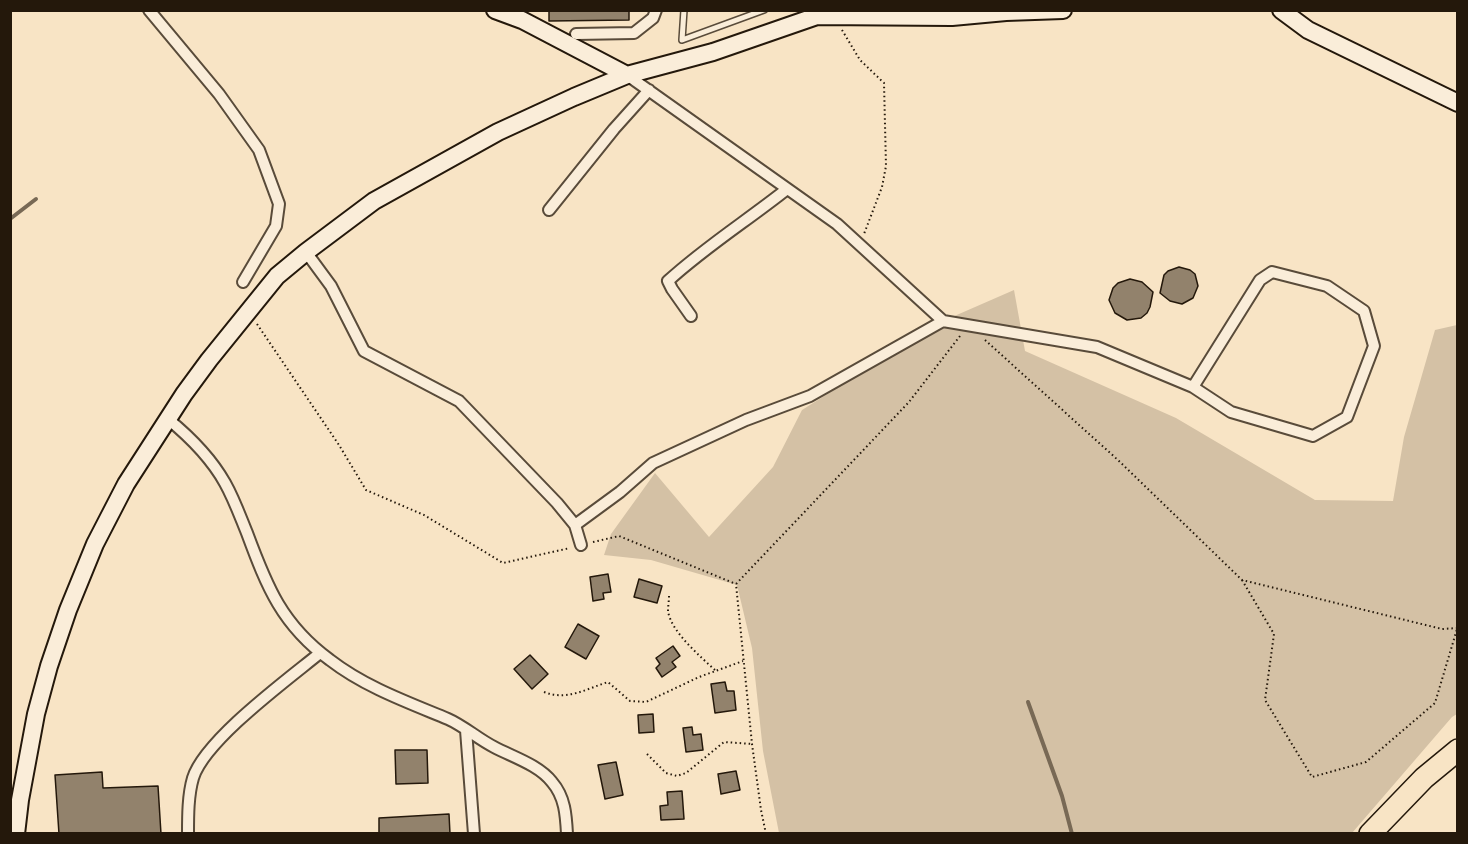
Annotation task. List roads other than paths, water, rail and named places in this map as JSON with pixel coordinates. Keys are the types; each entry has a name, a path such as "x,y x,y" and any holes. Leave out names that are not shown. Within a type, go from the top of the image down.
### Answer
{"highway":[{"path":"1370,834 1424,778 1458,750"}],"street":[{"path":"149,10 219,94 259,150 279,204 276,226 243,282"},
{"path":"495,10 522,20 627,75 649,90 837,224 943,321 1097,347 1193,387 1231,412 1313,436 1347,417 1374,346 1364,311 1327,286 1272,272 1260,280 1193,387"},
{"path":"576,34 634,33 653,18 656,10"},
{"path":"16,834 36,714 49,666 68,610 95,544 126,483 209,360 277,276 306,252 374,201 498,132 627,75 713,52 825,14 952,17 1063,10"},
{"path":"1281,10 1308,30 1458,104"},
{"path":"549,210 614,129 649,90"},
{"path":"692,316 668,281 693,257 742,224 787,189"},
{"path":"306,252 331,286 364,351 459,401 557,503 575,525 581,546"},
{"path":"575,525 653,464 746,420 810,396 943,321"},
{"path":"168,419 195,443 225,482 275,602 308,643 359,680 450,720 480,740 541,771 560,793 565,808 567,834"},
{"path":"188,834 193,778 204,757 221,737 320,653"},
{"path":"466,730 474,834"}],"lane":[{"path":"684,10 682,39 764,10"}],"waterway":[{"path":"10,219 36,199"},
{"path":"1028,702 1062,796 1072,834"}]}
